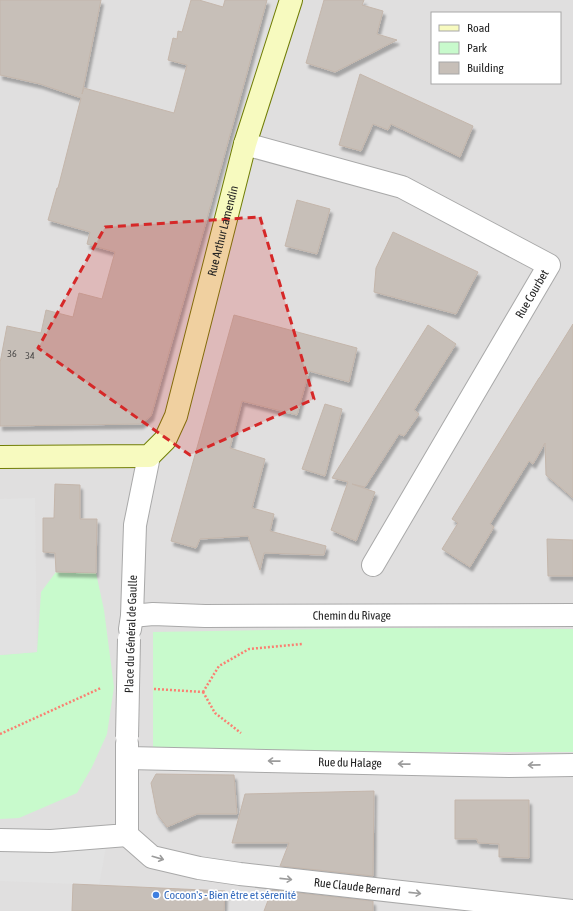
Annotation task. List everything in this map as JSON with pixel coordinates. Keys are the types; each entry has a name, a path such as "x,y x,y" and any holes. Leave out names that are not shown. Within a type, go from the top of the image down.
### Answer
{"street":[{"name":"Rue Arthur Lamendin","path":"149,456 165,440 176,416 245,144 291,0"},
{"name":"Rue Courbet","path":"245,144 402,187 549,265 373,565"},
{"path":"0,457 149,456"},
{"name":"Place du Général de Gaulle","path":"128,835 127,737 129,639 132,616 135,525 149,456"},
{"name":"Chemin du Rivage","path":"132,616 153,614 204,616 573,615"},
{"name":"Rue du Halage","path":"127,758 501,766 573,765"},
{"path":"0,840 51,840 128,835"},
{"name":"Rue Claude Bernard","path":"128,835 152,857 199,868 240,874 573,911"}],"path":[{"path":"203,692 219,666 250,649 302,644"}],"highlighted area":[{"path":"260,217 314,399 190,455 38,348 105,227"}],"shaded area":[{"path":"0,0 573,0 573,911 0,911"},
{"path":"35,498 37,652 0,655 0,499"},
{"path":"108,836 99,885 0,881 0,840"}],"green space":[{"path":"56,572 96,573 104,610 114,687 107,734 92,767 77,793 19,818 0,819 0,655 37,652 41,592"},
{"path":"389,628 573,629 573,752 153,749 153,632"}],"building":[{"path":"0,0 101,0 82,94 84,88 174,113 187,65 168,60 173,38 177,39 178,31 182,32 191,0 199,0 223,7 225,0 267,0 151,416 141,424 0,426 0,363 7,326 41,333 46,310 73,317 79,293 102,299 115,252 87,244 90,232 48,220 58,188 81,98 40,84 0,75"},
{"path":"324,0 364,0 362,5 383,11 377,34 397,40 335,72 306,63"},
{"path":"360,74 473,126 460,157 391,124 388,130 373,124 361,151 339,145"},
{"path":"297,200 330,209 317,254 285,246"},
{"path":"393,232 478,272 456,314 374,292 376,268"},
{"path":"234,315 357,348 349,382 309,371 297,415 242,401 230,448 265,459 252,508 274,514 270,531 326,546 324,555 264,553 260,570 248,536 200,539 196,548 171,541"},
{"path":"573,324 573,498 546,475 545,443 533,464 529,461 490,524 494,527 470,567 442,549 458,523 452,519"},
{"path":"428,325 456,344 414,410 419,414 404,436 399,434 365,487 352,484 375,492 356,541 331,530 348,482 332,478"},
{"path":"325,404 342,409 325,476 302,469"},
{"path":"55,484 80,485 80,519 97,519 96,573 56,572 55,553 43,552 43,518 54,518"},
{"path":"547,539 573,540 573,576 548,576"},
{"path":"156,774 234,775 237,814 197,814 167,827 157,814 151,783"},
{"path":"374,791 373,876 280,866 289,843 232,843 245,794"},
{"path":"455,800 529,800 529,858 499,857 499,844 478,843 477,839 455,839"},
{"path":"73,884 225,891 224,911 72,911"},
{"path":"272,890 373,901 373,911 264,911"}],"place":[{"name":"Cocoon's - Bien être et sérenité","path":"156,895"}]}
